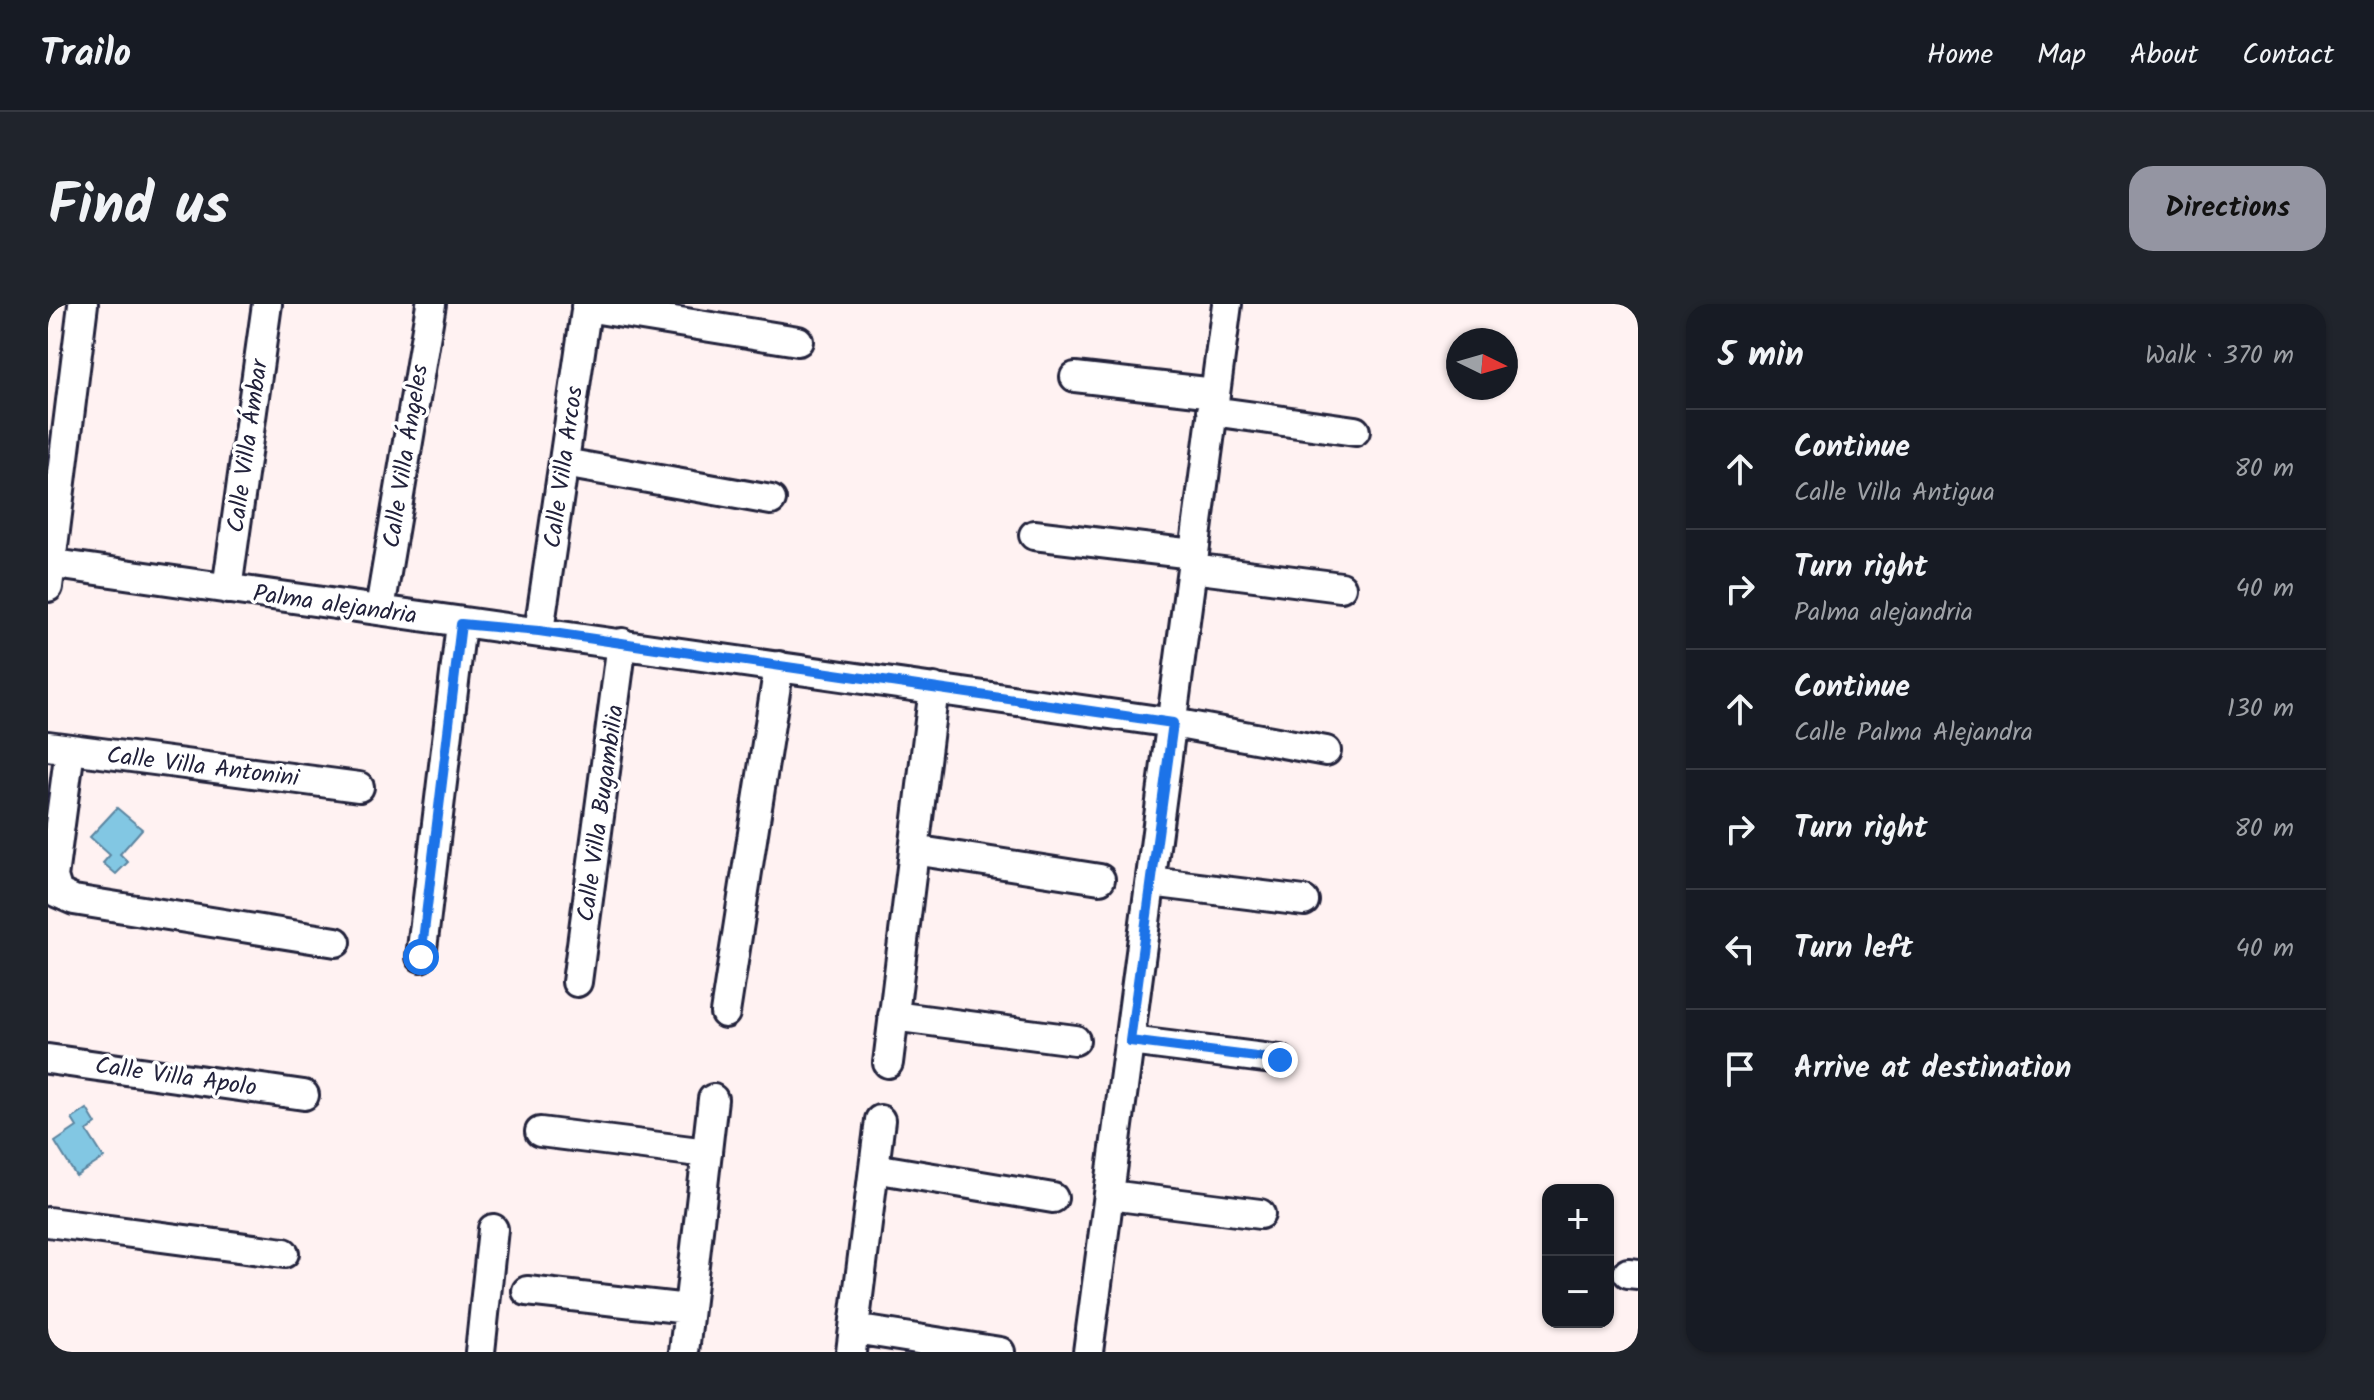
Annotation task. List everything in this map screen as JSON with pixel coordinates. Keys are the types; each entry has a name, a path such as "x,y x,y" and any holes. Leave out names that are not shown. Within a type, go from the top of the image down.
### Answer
{"street":[{"path":"49,571 83,304"},
{"name":"Calle Villa Ámbar","path":"227,589 267,304"},
{"name":"Calle Villa Ángeles","path":"380,609 431,304"},
{"path":"1088,1352 1227,304"},
{"path":"587,306 798,341"},
{"name":"Calle Villa Arcos","path":"539,631 587,306"},
{"path":"1075,377 1355,431"},
{"path":"564,463 771,500"},
{"path":"1034,535 1341,587"},
{"name":"Palma alejandria","path":"49,571 227,589 380,609 461,624 539,631 1173,723 1326,751"},
{"path":"421,957 461,624"},
{"name":"Calle Villa Bugambilia","path":"577,982 622,643"},
{"path":"725,1013 779,666"},
{"path":"888,1063 934,688"},
{"path":"59,747 53,877 58,893 74,900 336,942"},
{"name":"Calle Villa Antonini","path":"59,747 359,787"},
{"path":"914,850 1100,879"},
{"path":"1151,882 1304,901"},
{"path":"893,1016 1075,1040"},
{"path":"1130,1041 1280,1060"},
{"name":"Calle Villa Apolo","path":"48,1059 304,1095"},
{"path":"684,1352 713,1099"},
{"path":"880,1120 852,1340 1000,1352"},
{"path":"540,1132 707,1153"},
{"path":"874,1168 1053,1198"},
{"path":"1110,1195 1260,1214"},
{"path":"48,1222 284,1253"},
{"path":"480,1352 493,1229"},
{"path":"527,1291 688,1309"}],"water":[{"path":"117,808 142,829 120,854 128,862 116,874 103,863 110,855 90,837"},
{"path":"87,1109 96,1124 87,1131 104,1158 76,1176 55,1142 77,1127 72,1119"}],"route":[{"path":"421,957 461,624 539,631 1173,723 1130,1041 1280,1060"}]}
